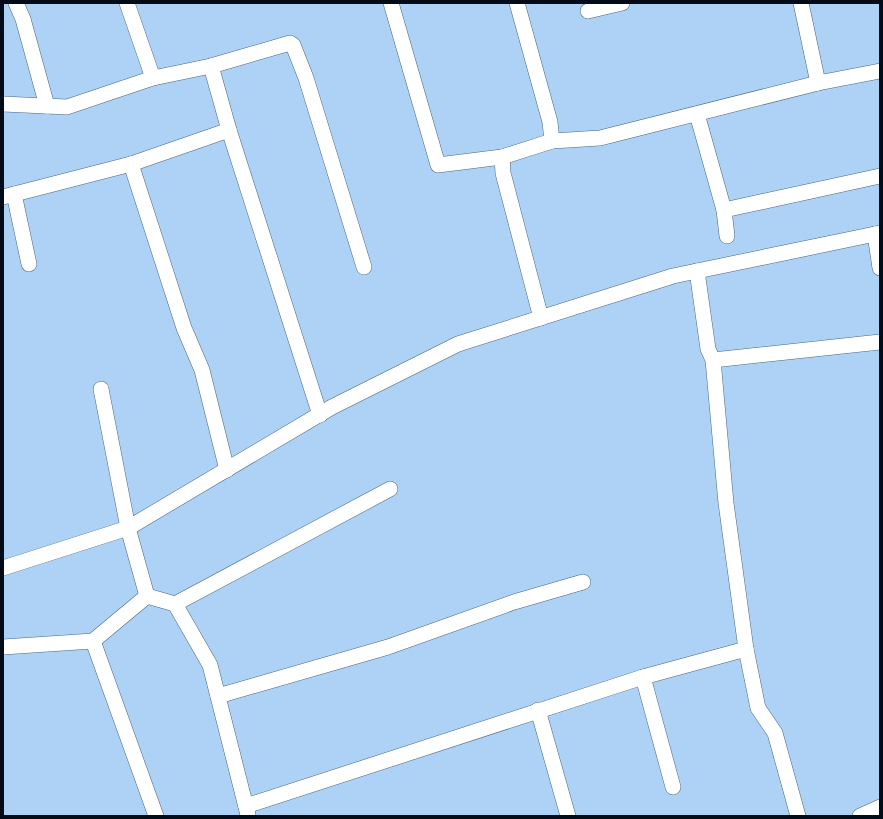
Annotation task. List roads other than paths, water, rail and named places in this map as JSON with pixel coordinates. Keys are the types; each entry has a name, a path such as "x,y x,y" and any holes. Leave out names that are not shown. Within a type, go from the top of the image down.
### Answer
{"street":[{"path":"16,3 23,18 47,106"},
{"path":"127,3 153,78"},
{"path":"390,3 438,165 502,157 552,141 600,138 818,82 880,71"},
{"path":"517,3 550,122 552,141"},
{"path":"588,11 622,3"},
{"path":"801,3 818,82"},
{"path":"3,104 67,107 153,78 211,66 290,43 293,45 306,78 364,267"},
{"path":"211,66 228,130 320,415"},
{"path":"697,114 724,210 727,236"},
{"path":"29,264 8,196 131,164 228,130"},
{"path":"502,157 503,173 541,318"},
{"path":"131,164 184,328 202,370 227,470"},
{"path":"724,210 880,176"},
{"path":"3,568 128,528 320,415 458,344 673,276 877,233 880,268"},
{"path":"697,271 708,349 713,360 726,503 746,649 758,708 775,733 798,816"},
{"path":"713,360 880,342"},
{"path":"101,389 128,528 147,596"},
{"path":"147,596 175,604 390,489"},
{"path":"218,696 388,647 514,602 583,582"},
{"path":"3,647 94,641 147,596"},
{"path":"175,604 210,666 247,811 538,710 643,677 746,649"},
{"path":"94,641 156,816"},
{"path":"643,677 673,787"},
{"path":"538,710 568,816"},
{"path":"860,816 880,807"}]}
